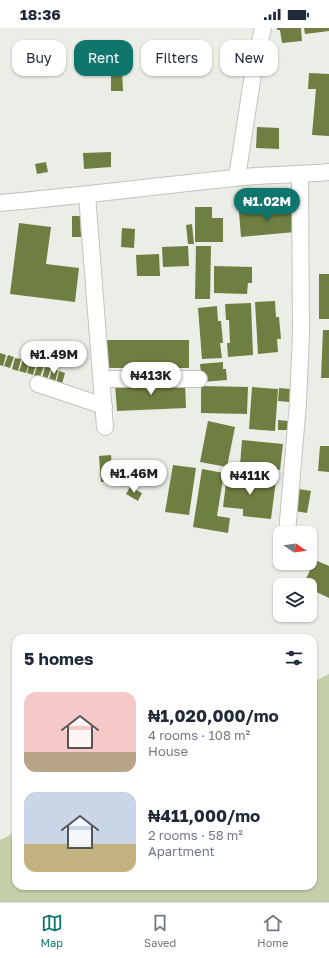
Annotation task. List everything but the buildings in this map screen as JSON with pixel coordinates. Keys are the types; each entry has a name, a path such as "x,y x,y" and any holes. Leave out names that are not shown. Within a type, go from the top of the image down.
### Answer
{"street":[{"path":"237,177 254,68 263,28"},
{"path":"0,204 237,177 300,175 329,172"},
{"path":"288,526 298,403 301,334 300,175"},
{"path":"87,195 105,427"},
{"path":"102,379 199,379"},
{"path":"38,384 104,406"}],"green space":[{"path":"329,674 329,902 0,902 0,840 12,834 12,890 317,890 317,680"}]}
